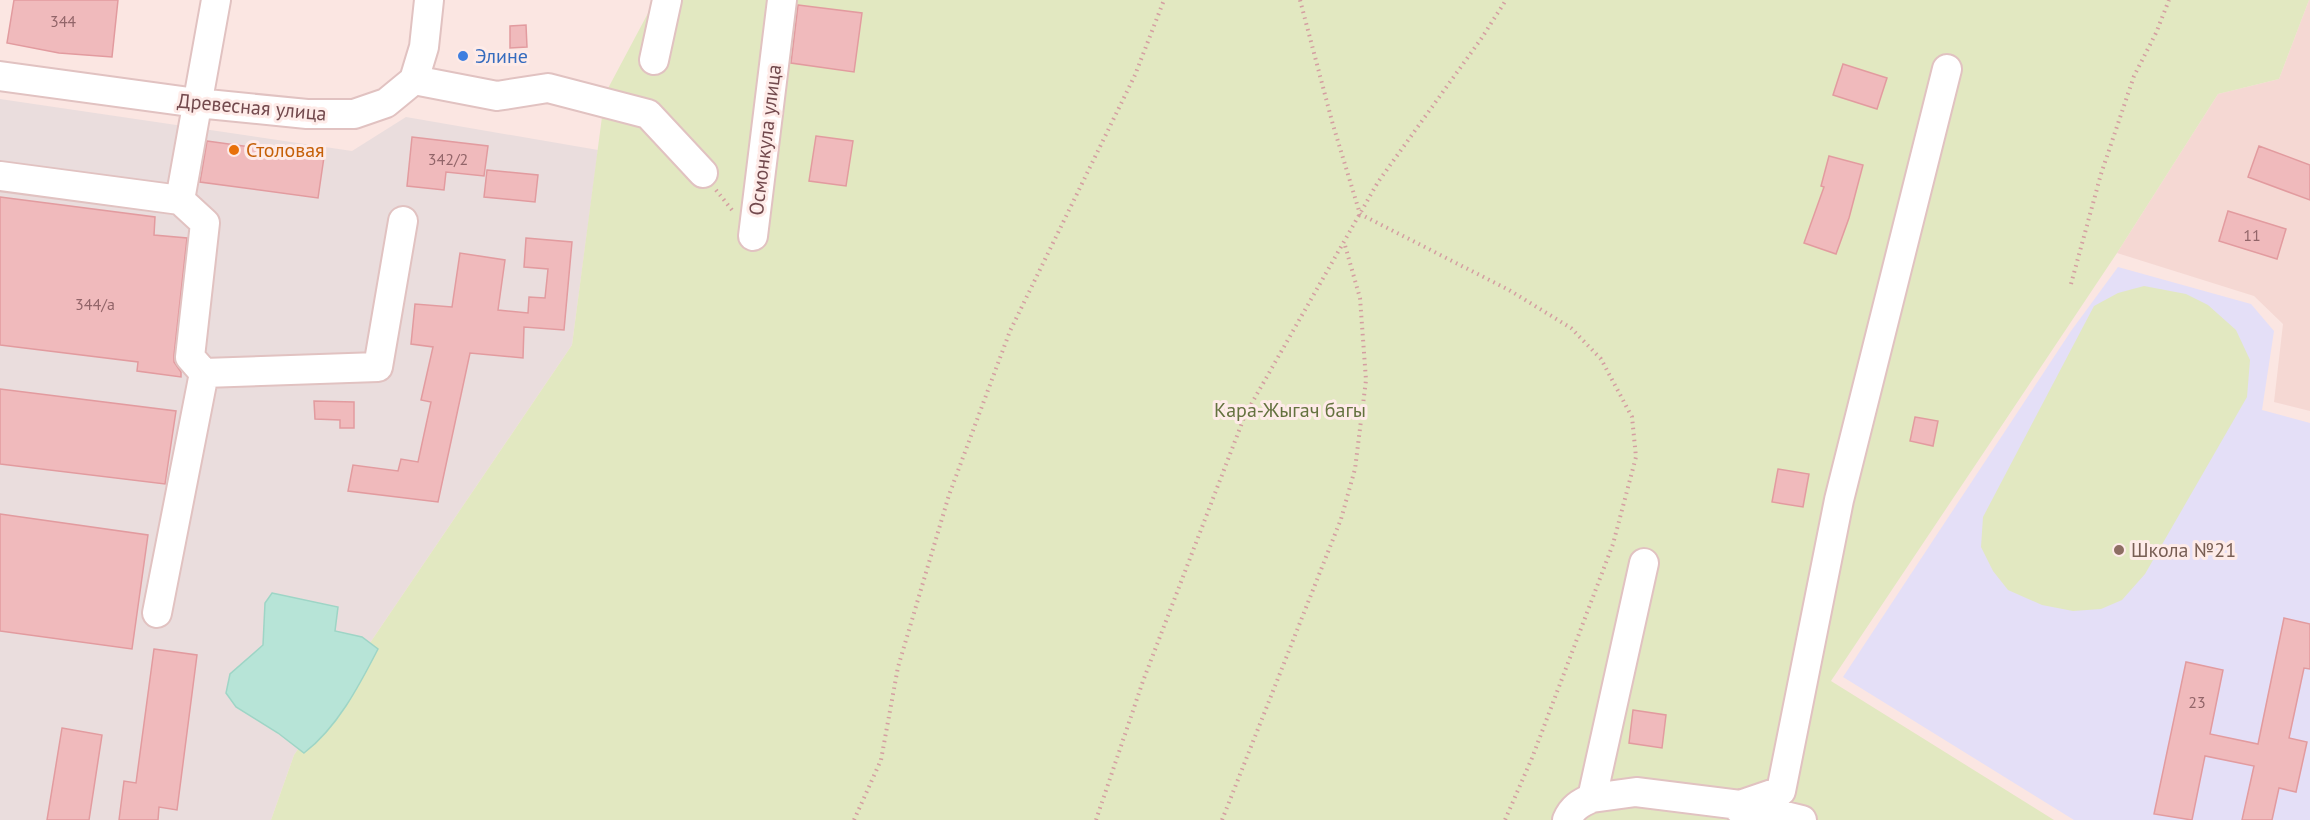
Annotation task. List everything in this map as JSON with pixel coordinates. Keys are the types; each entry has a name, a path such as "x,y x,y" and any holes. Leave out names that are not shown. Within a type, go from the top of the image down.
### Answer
{"street":[{"path":"180,200 216,0"},
{"path":"429,0 424,47 414,80 496,96 548,88 648,114 703,173"},
{"path":"654,60 667,0"},
{"name":"Осмонкула улица","path":"753,236 782,0"},
{"path":"1738,813 1781,790 1839,500 1947,69"},
{"name":"Древесная улица","path":"0,76 197,103 306,114 354,114 386,103 414,80"},
{"path":"0,176 180,200 205,223 190,357 204,373"},
{"path":"204,373 378,367 403,221"},
{"path":"157,613 204,373"},
{"path":"1592,798 1644,563"},
{"path":"1567,820 1570,812 1579,803 1592,798 1636,792 1738,813 1802,820"}],"path":[{"path":"854,820 881,760 898,667 949,495 1010,331 1135,75 1164,0"},
{"path":"1300,0 1333,125 1360,214 1509,290 1572,328 1601,359 1632,417 1636,457 1613,544 1532,758 1505,820"},
{"path":"1096,820 1143,681 1245,415 1378,182 1481,39 1506,0"},
{"path":"2071,284 2101,174 2134,76 2156,33 2169,0"},
{"name":"Осмонкула улица","path":"703,173 753,236"},
{"path":"1222,820 1341,519 1355,469 1365,380 1360,298 1344,242"}],"shaded area":[{"path":"2309,0 2310,411 2274,402 2283,324 2254,296 2117,253 2218,94 2279,79"},
{"path":"0,99 352,151 406,117 598,150 572,345 294,755 271,820 0,820"},
{"name":"Школа №21","path":"2118,267 2251,304 2274,331 2262,410 2310,423 2310,820 2074,820 1843,677 2071,331"}],"green space":[{"name":"Кара-Жыгач багы","path":"655,0 2309,0 2279,79 2218,94 2117,253 1831,681 2054,820 271,820 294,755 572,345 605,94"},
{"path":"2144,286 2186,294 2208,305 2236,330 2250,360 2247,397 2145,574 2122,600 2101,609 2073,611 2042,605 2008,590 1993,571 1981,547 1983,517 2094,306 2118,293"}],"water":[{"path":"272,593 338,607 335,631 362,637 378,649 355,692 337,719 304,753 278,733 236,707 226,693 230,674 263,645 265,603"}],"building":[{"path":"14,0 118,0 112,57 59,53 7,43"},
{"path":"798,5 862,13 854,72 791,63"},
{"path":"526,25 527,47 510,48 510,26"},
{"path":"1843,64 1887,78 1877,109 1833,95"},
{"path":"816,136 853,141 846,186 809,181"},
{"path":"412,137 488,146 484,176 446,172 444,190 407,186"},
{"path":"207,141 324,157 318,198 200,182"},
{"path":"2259,146 2310,165 2310,200 2248,177"},
{"path":"1829,156 1863,165 1849,218 1836,254 1804,243 1824,187 1821,186"},
{"path":"487,170 538,175 535,202 484,197"},
{"path":"0,197 155,217 154,235 187,238 174,355 174,362 181,372 181,377 137,371 138,362 0,345"},
{"path":"2228,211 2286,229 2277,259 2219,241"},
{"path":"526,238 572,242 564,330 524,327 523,358 470,353 438,502 348,491 353,465 398,471 401,459 418,462 431,402 421,400 433,347 411,344 415,304 452,307 460,253 505,260 498,310 528,313 529,297 545,298 548,269 524,267"},
{"path":"0,389 176,411 165,484 0,464"},
{"path":"314,401 354,402 354,428 340,428 340,420 315,419"},
{"path":"1915,417 1938,421 1933,446 1910,441"},
{"path":"1778,469 1809,474 1803,507 1772,502"},
{"path":"0,514 148,535 132,649 0,631"},
{"path":"2284,618 2310,624 2310,669 2304,668 2289,738 2307,742 2296,792 2279,788 2272,820 2242,820 2254,766 2205,756 2192,820 2154,814 2186,662 2223,670 2210,734 2258,744"},
{"path":"154,649 197,655 177,810 159,807 158,820 119,820 124,781 136,783"},
{"path":"1633,710 1666,715 1662,748 1629,743"},
{"path":"62,728 102,735 89,820 47,820"}],"place":[{"name":"Элине","path":"463,56"},
{"name":"Столовая","path":"234,150"},
{"name":"Школа №21","path":"2119,550"}]}
